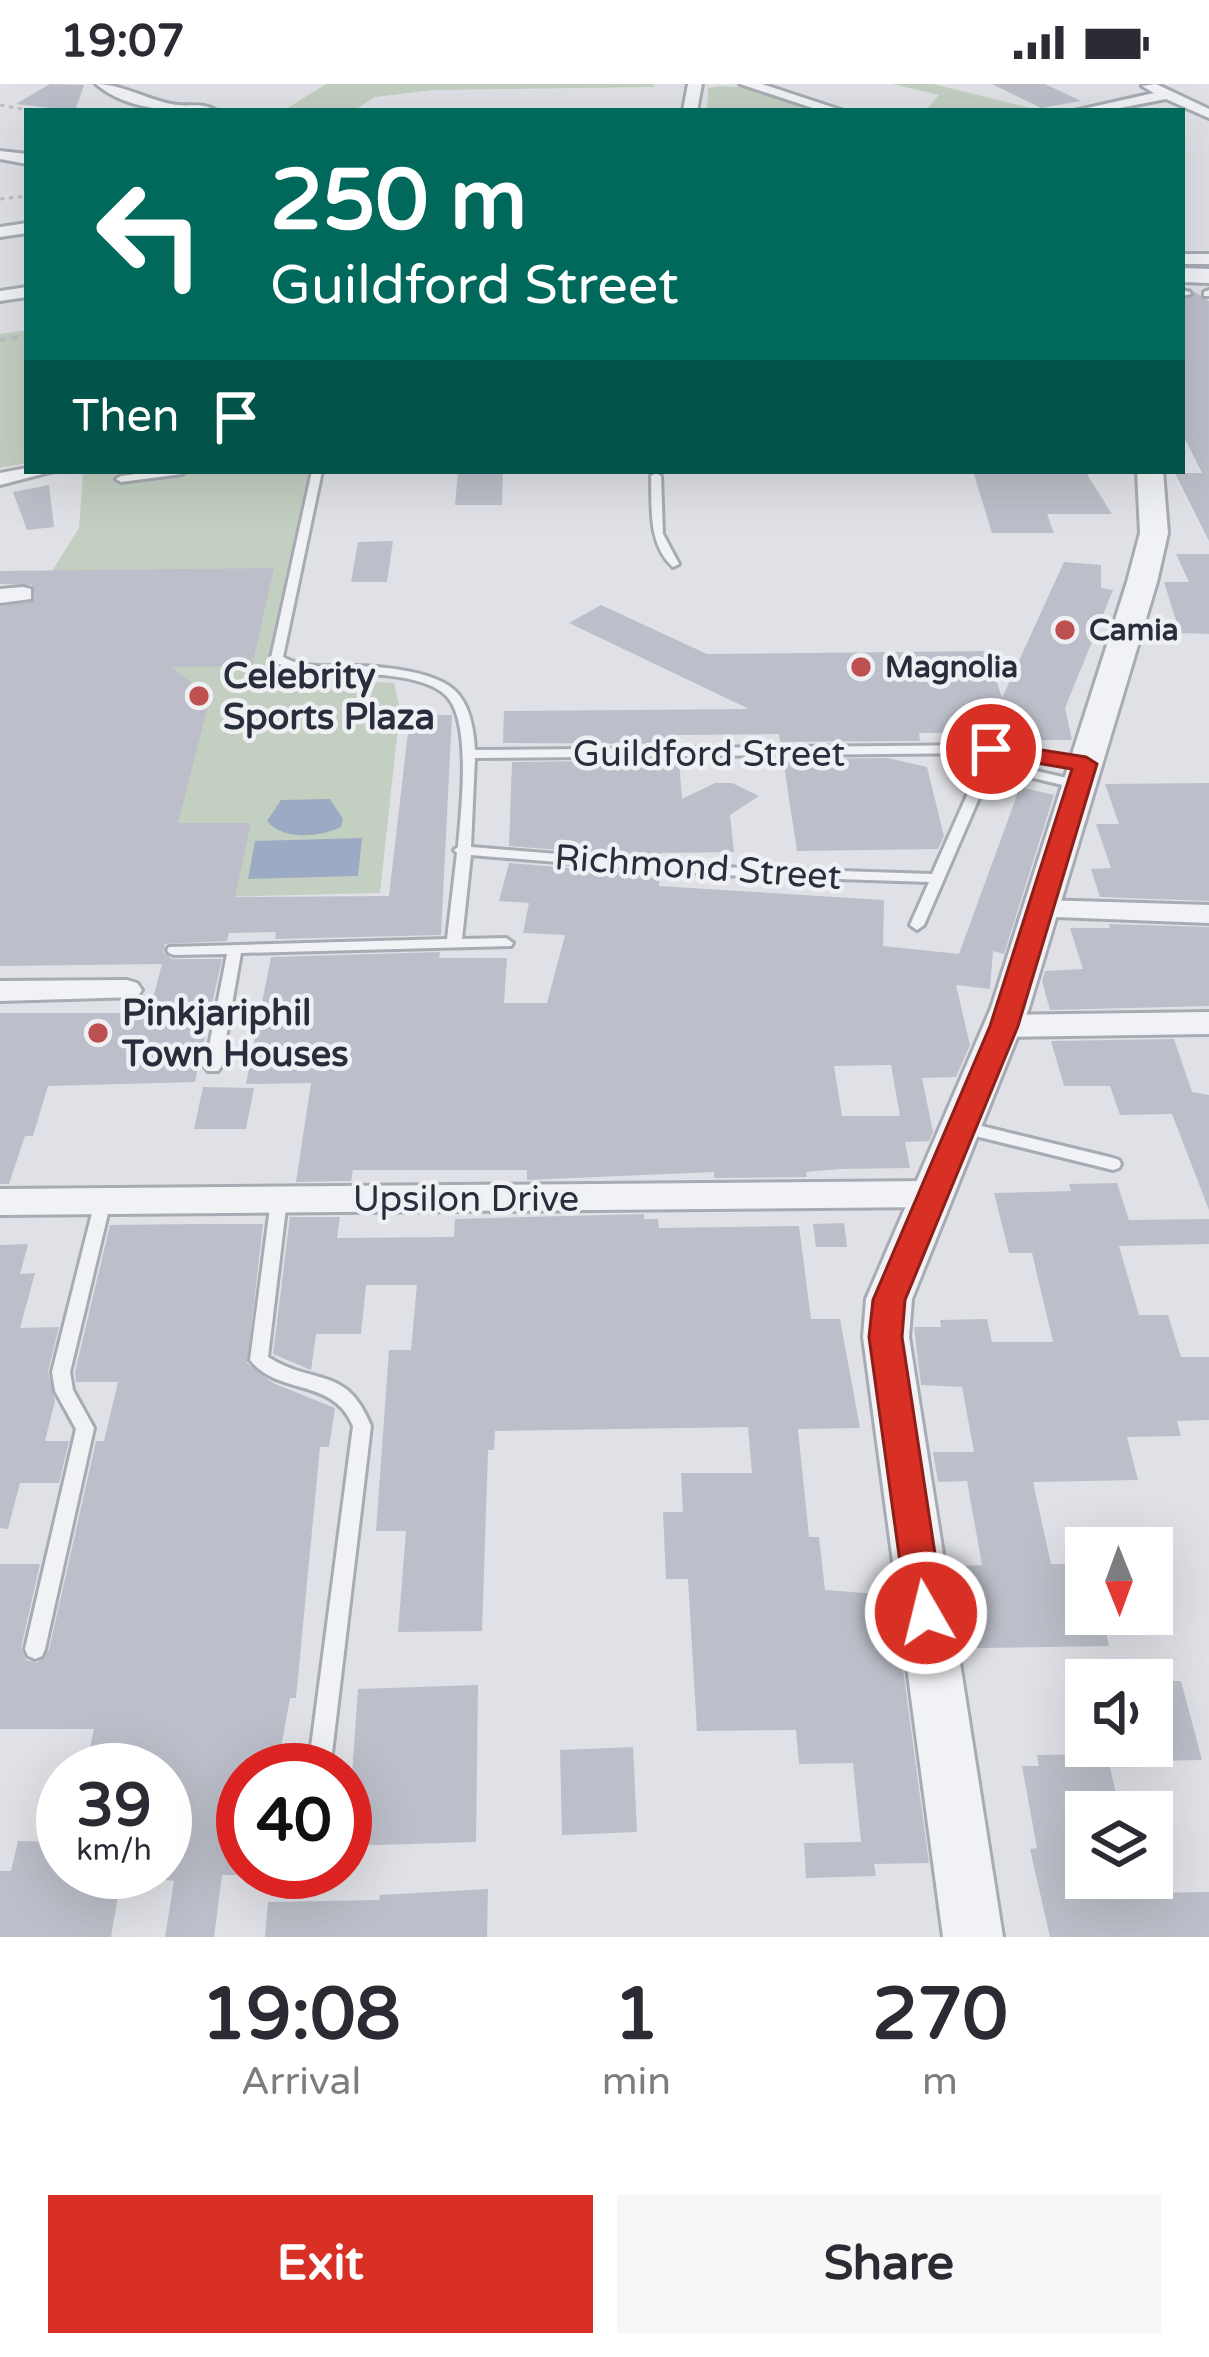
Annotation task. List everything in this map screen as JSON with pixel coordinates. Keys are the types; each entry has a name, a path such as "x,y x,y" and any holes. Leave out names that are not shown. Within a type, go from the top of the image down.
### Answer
{"street":[{"path":"103,84 110,92 166,108"},
{"path":"748,84 827,108"},
{"path":"1144,84 1209,114"},
{"path":"1097,108 1167,95"},
{"path":"1164,108 1187,104"},
{"path":"973,1937 886,1337 889,1300 1004,1026 1041,909 1154,533 1150,474"},
{"path":"1041,909 1209,914"},
{"path":"0,991 127,990"},
{"path":"1004,1026 1209,1023"},
{"name":"Upsilon Drive","path":"0,1202 932,1194"}],"lane":[{"path":"121,479 159,474"},
{"path":"316,474 277,658 298,668 401,676 451,692 465,712 469,754 454,944"},
{"path":"656,476 658,534 673,564"},
{"path":"916,925 989,756 999,713"},
{"name":"Guildford Street","path":"469,754 950,751 1082,774"},
{"name":"Guildford Street","path":"989,756 1082,774"},
{"name":"Richmond Street","path":"461,850 719,872 934,878"},
{"path":"174,950 506,943"},
{"path":"213,1066 235,949"},
{"path":"962,1127 1113,1164"},
{"path":"279,1200 259,1360 277,1375 340,1389 357,1405 362,1426 322,1743"},
{"path":"34,1649 85,1428 64,1391 61,1372 103,1201"}],"green space":[{"path":"326,84 654,87 433,90 375,97 358,108 288,108"},
{"path":"892,84 933,84 1030,108 928,108 939,95"},
{"path":"708,88 758,88 817,108 707,108"},
{"path":"24,330 24,464 0,468 0,334"},
{"name":"Celebrity Sports Plaza","path":"83,474 308,474 272,676 394,683 400,709 380,893 165,898 0,916 0,600 35,598 79,528"}],"water":[{"path":"330,799 343,819 341,827 313,835 292,834 267,821 281,800"},
{"path":"362,838 358,876 248,879 255,841"}],"building":[{"path":"50,84 84,85 76,108 16,104"},
{"path":"992,84 1045,84 1081,101 1041,108"},
{"path":"1195,292 1209,301 1209,541 1176,474 1202,473 1185,439 1185,298"},
{"path":"458,474 503,474 502,505 455,505"},
{"path":"974,474 1087,474 1112,514 1047,514 1054,533 992,533"},
{"path":"49,485 54,527 27,530 13,492"},
{"path":"393,541 387,582 351,582 358,542"},
{"path":"1176,554 1209,554 1209,634 1180,633 1164,582 1189,582"},
{"path":"1064,562 1101,565 1101,588 1113,590 1065,708 1072,740 1029,740 1026,732 1005,732 1009,711 997,705 989,712 983,733 919,733 920,741 780,742 779,734 677,735 678,744 503,743 504,711 749,709 569,623 601,605 707,654 987,651 1002,698"},
{"path":"274,568 252,666 172,667 210,698 178,823 251,823 235,897 389,896 410,715 452,715 441,935 275,939 276,932 229,933 227,941 165,944 163,952 172,959 222,959 195,1082 48,1086 33,1136 25,1136 9,1184 0,1184 0,1013 149,1013 162,964 0,966 0,607 35,599 32,585 0,584 0,571"},
{"path":"888,758 927,767 944,836 938,849 797,851 783,759"},
{"path":"679,760 682,799 715,783 732,783 759,796 730,815 734,852 660,853 660,858 509,846 512,762"},
{"path":"1209,783 1209,901 1100,897 1091,869 1111,868 1096,824 1119,824 1105,784"},
{"path":"1020,787 1054,795 1004,954 993,951 990,989 956,985 970,1045 956,1077 922,1078 933,1132 929,1141 905,1142 910,1168 806,1172 807,1177 714,1178 714,1172 527,1180 527,1170 353,1170 351,1181 296,1182 311,1083 246,1084 271,957 440,952 439,958 507,958 504,1003 547,1003 565,935 523,933 529,903 499,901 509,863 660,875 659,886 884,900 883,946 959,954","holes":["891,1065 900,1116 842,1116 834,1066"]},
{"path":"1109,924 1209,927 1209,1006 1050,1010 1042,981 1045,971 1083,969 1070,928 1110,928"},
{"path":"1174,1039 1192,1092 1209,1095 1209,1210 1172,1114 1120,1115 1110,1086 1064,1086 1051,1041"},
{"path":"203,1087 254,1088 246,1129 194,1129"},
{"path":"1117,1183 1129,1220 1209,1219 1209,1244 1119,1246 1139,1315 1168,1315 1181,1357 1209,1357 1209,1420 1177,1421 1181,1436 1127,1437 1138,1480 1033,1482 1051,1564 1065,1564 1065,1635 1107,1635 1109,1646 977,1648 963,1566 982,1565 967,1481 938,1482 933,1452 974,1452 962,1387 921,1385 914,1327 941,1327 940,1320 987,1319 992,1342 1053,1342 1032,1253 1009,1253 994,1193 1071,1191 1069,1184"},
{"path":"644,1214 644,1219 658,1219 659,1228 799,1226 811,1319 840,1319 860,1428 798,1429 809,1537 819,1537 825,1590 893,1595 929,1863 874,1864 876,1876 806,1878 804,1843 861,1842 853,1763 799,1764 796,1730 697,1731 688,1579 666,1579 663,1512 683,1512 681,1473 752,1473 748,1427 495,1431 494,1450 488,1450 482,1631 398,1632 406,1531 376,1531 389,1350 411,1350 417,1285 366,1285 361,1334 316,1334 311,1370 273,1354 290,1217 340,1217 337,1238 454,1237 455,1219"},
{"path":"844,1223 847,1247 816,1247 813,1224"},
{"path":"263,1224 247,1363 273,1383 335,1408 329,1447 320,1447 296,1698 290,1698 282,1743 216,1743 219,1899 214,1937 165,1937 171,1899 192,1899 192,1743 91,1743 94,1729 0,1729 0,1564 40,1564 21,1648 26,1660 37,1663 49,1650 96,1441 104,1441 118,1382 76,1382 75,1372 110,1225"},
{"path":"28,1244 20,1274 35,1273 20,1328 59,1327 48,1371 55,1401 45,1441 69,1441 59,1483 20,1483 8,1529 0,1528 0,1245"},
{"path":"1173,1681 1181,1681 1202,1760 1173,1761"},
{"path":"478,1685 476,1842 372,1845 372,1743 354,1743 358,1689"},
{"path":"633,1747 637,1832 562,1835 560,1750"},
{"path":"1037,1755 1065,1755 1065,1767 1110,1767 1115,1791 1065,1791 1065,1899 1173,1899 1173,1893 1209,1892 1209,1937 1050,1937 1030,1849 1037,1848 1022,1766 1039,1766"},
{"path":"18,1841 36,1841 36,1899 117,1899 111,1937 0,1937 0,1871 11,1871"},
{"path":"488,1889 487,1937 265,1937 268,1902 379,1900 380,1895"}],"place":[{"name":"Camia","path":"1065,630"},
{"name":"Magnolia","path":"861,667"},
{"name":"Celebrity Sports Plaza","path":"199,696"},
{"name":"Pinkjariphil Town Houses","path":"98,1033"}],"route":[{"path":"926,1613 886,1337 889,1300 1004,1026 1086,764 991,749"}]}
